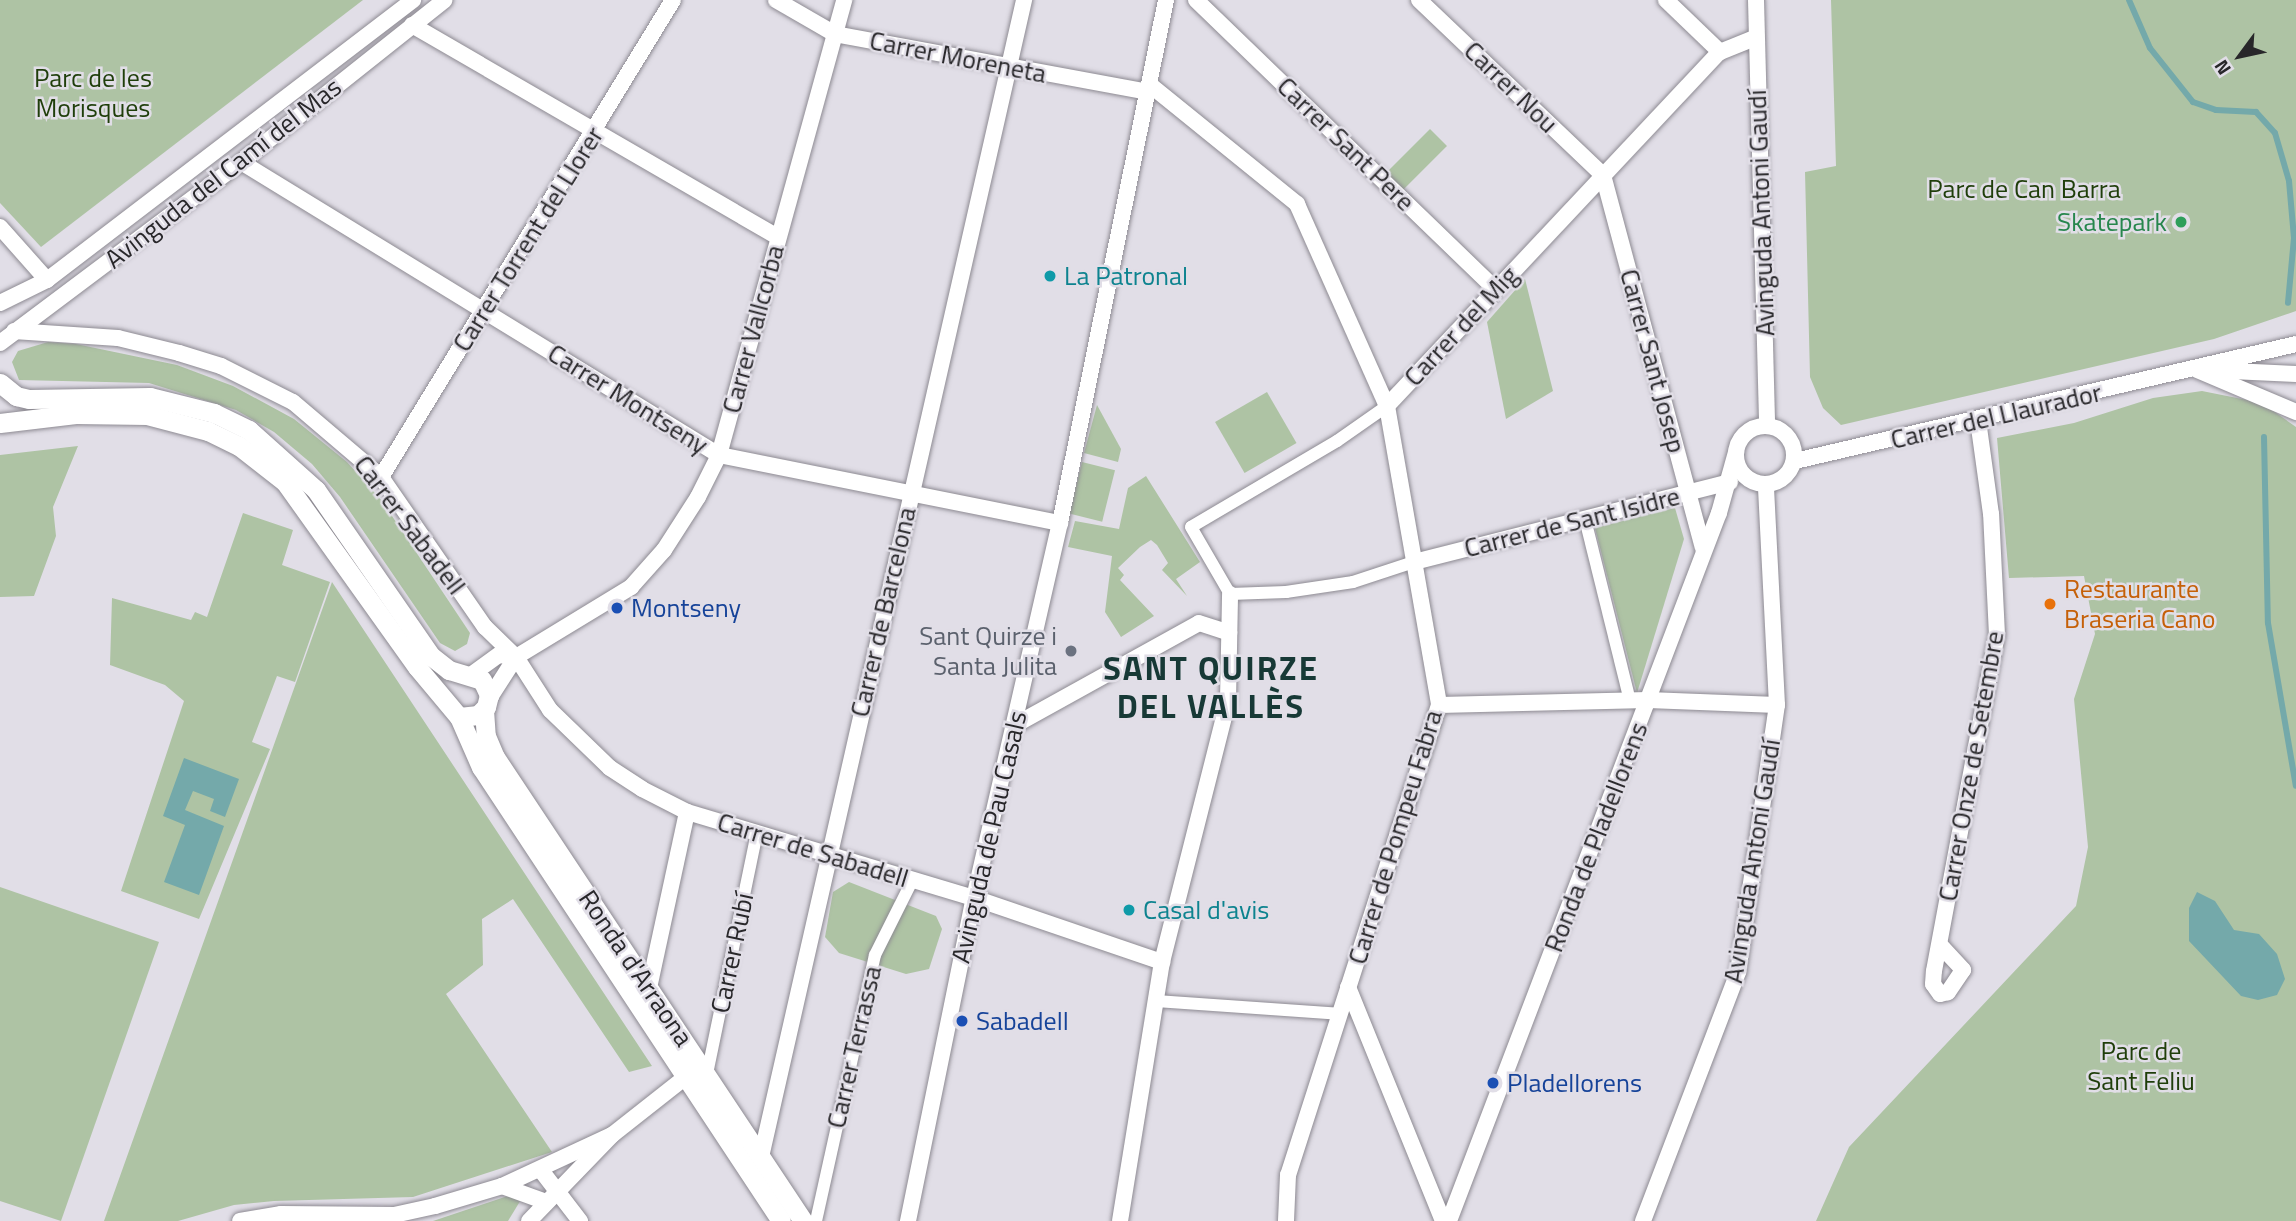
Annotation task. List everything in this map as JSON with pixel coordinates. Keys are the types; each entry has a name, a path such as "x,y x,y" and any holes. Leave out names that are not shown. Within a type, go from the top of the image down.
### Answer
{"street":[{"name":"Avinguda del Camí del Mas","path":"0,303 47,280 413,0"},
{"name":"Avinguda del Camí del Mas","path":"0,343 241,162 445,0"},
{"name":"Carrer Torrent del Llorer","path":"381,477 673,0"},
{"name":"Carrer Moreneta","path":"776,0 835,34 1005,66 1148,88"},
{"name":"Carrer Vallcorba","path":"486,705 516,657 631,587 664,550 719,455 844,0"},
{"name":"Carrer de Barcelona","path":"761,1157 1005,66 1024,0"},
{"name":"Avinguda de Pau Casals","path":"908,1221 974,898 1060,523 1166,0"},
{"name":"Carrer Sant Pere","path":"1196,0 1495,289"},
{"name":"Carrer Nou","path":"1419,0 1603,174"},
{"path":"1666,0 1720,52"},
{"name":"Avinguda Antoni Gaudí","path":"1756,0 1767,426"},
{"path":"412,25 777,237"},
{"name":"Carrer del Mig","path":"1230,594 1191,527 1338,441 1387,405 1720,52 1755,38"},
{"name":"Carrer de Pompeu Fabra","path":"1148,88 1297,204 1387,405 1439,705 1288,1175 1286,1221"},
{"name":"Carrer Montseny","path":"241,162 719,455 1060,523"},
{"name":"Carrer Sant Josep","path":"1603,174 1703,547"},
{"path":"0,227 47,280"},
{"name":"Carrer Sabadell","path":"14,331 118,338 221,366 293,402 381,477 485,627 516,657"},
{"name":"Carrer del Llaurador","path":"1795,461 2197,370 2296,344"},
{"path":"2197,370 2296,412"},
{"name":"Carrer del Llaurador","path":"2197,370 2296,374"},
{"name":"Ronda d'Arraona","path":"0,383 16,396 29,399 150,397 214,414 249,430 298,469 316,490 430,656 449,670 482,680 486,705 486,736 495,757 649,988 781,1221"},
{"name":"Ronda d'Arraona","path":"0,423 75,414 147,415 208,431 239,446 302,501 405,651 459,717 481,767 697,1075 761,1157 803,1221"},
{"name":"Carrer Onze de Setembre","path":"1940,944 1997,635 1991,514 1978,421"},
{"path":"1767,426 1789,438 1795,461 1783,479 1766,485 1747,478 1736,452 1747,432 1767,426"},
{"name":"Ronda de Pladellorens","path":"1449,1221 1648,700 1703,547 1730,482 1736,452"},
{"name":"Carrer de Sant Isidre","path":"1414,562 1730,482"},
{"name":"Avinguda Antoni Gaudí","path":"1643,1221 1738,971 1777,705 1766,485"},
{"path":"1585,519 1630,701"},
{"path":"1123,1221 1162,962 1228,701 1230,594 1286,592 1353,582 1414,562"},
{"path":"1015,725 1199,623 1229,633"},
{"name":"Carrer Vallcorba","path":"468,675 499,655 516,657"},
{"name":"Carrer de Sabadell","path":"516,657 550,710 579,741 632,782 687,812 829,857 974,898 1162,962"},
{"path":"446,701 451,682 468,675"},
{"path":"1439,705 1648,700 1777,705"},
{"path":"459,717 486,705"},
{"path":"649,988 687,812"},
{"name":"Carrer Rubí","path":"697,1075 757,832"},
{"name":"Carrer Terrassa","path":"816,1221 875,955 912,881"},
{"path":"1348,987 1443,1221"},
{"path":"1155,1001 1340,1014"},
{"path":"529,1221 612,1135 697,1075"},
{"path":"240,1221 281,1214 382,1218 435,1206 502,1186 612,1135"},
{"path":"540,1169 558,1188 580,1221"},
{"path":"502,1186 546,1202"}],"green space":[{"name":"Parc de les Morisques","path":"0,0 363,0 41,247 0,203"},
{"name":"Parc de Can Barra","path":"1831,0 2296,0 2296,311 2214,339 1841,425 1823,408 1810,377 1805,172 1836,166"},
{"path":"1430,129 1447,146 1402,191 1385,174"},
{"path":"1525,279 1553,391 1506,419 1487,322"},
{"path":"48,342 76,344 177,365 233,386 294,419 347,462 382,501 470,633 467,644 455,651 440,643 340,497 312,464 274,432 236,410 149,383 19,380 12,362 18,351"},
{"name":"Parc de Sant Feliu","path":"2202,391 2262,403 2296,427 2296,1221 1816,1221 1849,1147 2076,906 2088,847 2074,699 2095,634 2084,576 2009,578 1997,438 2074,423 2153,398"},
{"path":"1267,392 1296,443 1245,473 1215,422"},
{"path":"1097,405 1121,449 1118,462 1084,453"},
{"path":"78,446 53,507 56,536 34,596 0,597 0,455"},
{"path":"1082,462 1115,470 1102,522 1069,513"},
{"path":"1146,476 1200,562 1176,579 1187,596 1162,570 1168,563 1157,545 1151,540 1140,547 1118,568 1124,575 1120,580 1154,616 1121,637 1105,612 1112,556 1068,547 1075,521 1119,529 1128,488"},
{"path":"1675,508 1684,539 1637,693 1595,528"},
{"path":"243,513 293,530 282,565 330,582 295,682 277,676 252,742 270,749 199,919 121,891 184,701 165,685 110,665 112,598 191,620 195,612 207,617"},
{"path":"332,582 652,1066 629,1072 513,899 482,919 483,965 446,994 552,1152 413,1197 274,1201 234,1205 178,1221 104,1221"},
{"path":"849,882 936,916 942,929 929,969 906,974 839,953 825,937 833,892"},
{"path":"0,887 159,942 61,1221 0,1201"},
{"path":"517,1193 522,1198 508,1221 433,1221"}],"water":[{"path":"184,758 239,779 225,817 210,811 214,799 193,791 185,810 224,826 199,895 164,882 185,825 163,816"},
{"path":"2197,892 2215,901 2234,930 2259,934 2277,954 2285,979 2277,995 2258,1000 2241,996 2189,941 2189,908"}],"waterway":[{"path":"2129,0 2150,48 2193,102 2216,110 2256,112 2275,133 2289,181 2294,238 2288,303"},
{"path":"2264,437 2268,623 2296,786"}],"place":[{"name":"Skatepark","path":"2181,222"},
{"name":"La Patronal","path":"1050,276"},
{"name":"Restaurante Braseria Cano","path":"2050,604"},
{"name":"Montseny","path":"617,608"},
{"name":"Sant Quirze i Santa Julita","path":"1071,651"},
{"name":"Casal d'avis","path":"1129,910"},
{"name":"Sabadell","path":"962,1021"},
{"name":"Pladellorens","path":"1493,1083"}],"district":[{"name":"SANT QUIRZE DEL VALLÈS","path":"1211,688"}]}
